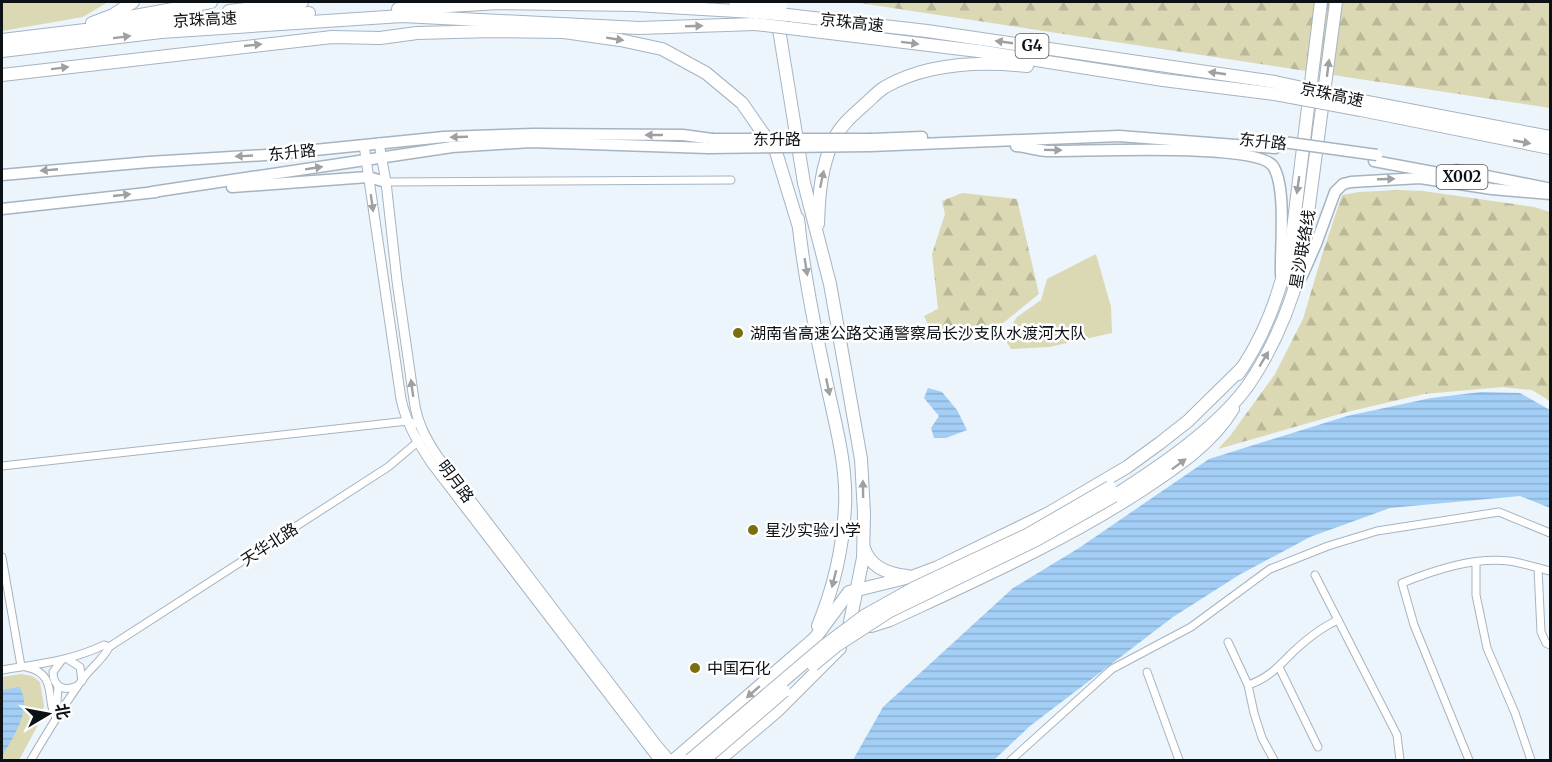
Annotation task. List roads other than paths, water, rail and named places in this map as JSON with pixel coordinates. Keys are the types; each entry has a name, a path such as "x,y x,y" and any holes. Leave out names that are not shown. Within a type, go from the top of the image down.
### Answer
{"highway":[{"path":"98,22 132,2"},
{"path":"2,39 211,2"},
{"path":"160,21 302,2"},
{"path":"520,2 542,4"},
{"path":"735,2 752,13"},
{"path":"766,2 816,330 843,462 845,505 842,543 834,582 818,627 797,654"},
{"path":"704,760 836,646 914,598 1038,540 1112,492 1186,433 1226,390 1259,339 1281,284 1292,237 1322,2"},
{"name":"星沙联络线","path":"1112,492 1191,441 1230,406 1248,385 1277,336 1294,293 1301,266 1336,2"},
{"name":"京珠高速","path":"2,39 160,21 499,3 635,5 783,13 927,31 1275,88 1551,148"},
{"name":"京珠高速","path":"2,51 161,32 391,16 639,28 752,13"},
{"path":"718,760 776,712 840,648 848,634 864,547 861,459 830,284 804,183 783,13"},
{"name":"京珠高速","path":"783,13 978,51 1163,80 1275,88"},
{"path":"2,75 375,32 496,26 522,22"},
{"path":"332,37 380,38 417,33 460,32 564,32 662,49 706,73 742,103 776,152 799,227"},
{"path":"817,237 820,187 826,158 835,136 851,116 884,88 925,70 967,65 1014,65 1163,80"},
{"name":"京珠高速","path":"1361,106 1551,137"},
{"path":"672,760 815,638 849,592 914,576 938,567 1049,513 1127,467 1188,421 1243,367"},
{"path":"848,634 890,620 1001,569 1101,516 1162,477 1197,450 1224,424 1248,385"},
{"path":"690,760 824,646 864,616 914,588 1112,492"},
{"path":"864,547 866,555 878,567 899,575 914,576"}],"main road":[{"name":"东升路","path":"871,143 1118,132 1203,135 1376,158 1551,188"},
{"name":"东升路","path":"2,175 149,162 265,155 444,137 534,134 683,135 710,143"},
{"name":"东升路","path":"152,192 452,147 531,142 995,143 1119,136 1276,145"},
{"path":"995,143 1046,151 1145,150 1242,153 1264,159 1277,173 1281,197 1281,284"},
{"name":"东升路","path":"1376,158 1551,194"},
{"name":"东升路","path":"2,208 152,192 368,177 386,182"},
{"path":"1294,293 1335,192 1343,184 1363,180 1420,178 1492,189 1551,194"}],"street":[{"name":"明月路","path":"379,143 416,417 420,425 421,439 432,464 659,760"},
{"name":"明月路","path":"364,145 401,399 408,421 672,760"},
{"path":"386,182 731,180"},
{"path":"2,466 408,421 420,425"},
{"name":"天华北路","path":"109,647 388,467 421,439"},
{"path":"1011,760 1112,669 1191,627 1270,569 1328,546 1377,531 1499,512 1551,533"},
{"path":"2,557 21,666"},
{"path":"1469,760 1414,625 1402,583 1434,570 1476,562 1508,561 1551,571"},
{"path":"1476,562 1476,595 1487,648 1515,713 1531,760"},
{"path":"1538,568 1541,632 1546,644 1551,645"},
{"path":"1315,574 1397,735 1400,760"},
{"path":"1248,685 1263,680 1296,649 1326,626 1338,620"},
{"path":"1228,642 1248,685 1262,738 1274,760"},
{"path":"2,670 65,660 104,645 109,647 106,654 94,663 56,717 31,760"},
{"path":"56,717 58,686 53,676 55,667 65,660"},
{"path":"65,660 77,664 80,668 80,683"},
{"path":"21,666 40,674 53,676"},
{"path":"1279,667 1318,747"},
{"path":"1147,672 1178,758 1168,760"},
{"path":"40,674 51,691 51,712 56,717"},
{"path":"58,686 66,689 80,683"}],"water":[{"path":"928,388 942,392 957,410 967,430 946,438 934,438 931,428 939,416 924,398"},
{"path":"1481,392 1520,393 1550,410 1550,508 1520,496 1390,508 1310,537 1239,575 1173,617 1030,726 994,760 853,760 883,707 1013,588 1079,548 1209,459 1347,416 1431,398"},
{"path":"19,687 23,695 23,713 16,732 2,756 2,690"}],"place":[{"name":"湖南省高速公路交通警察局长沙支队水渡河大队","path":"738,333"},
{"name":"星沙实验小学","path":"753,530"},
{"name":"中国石化","path":"695,668"}]}
